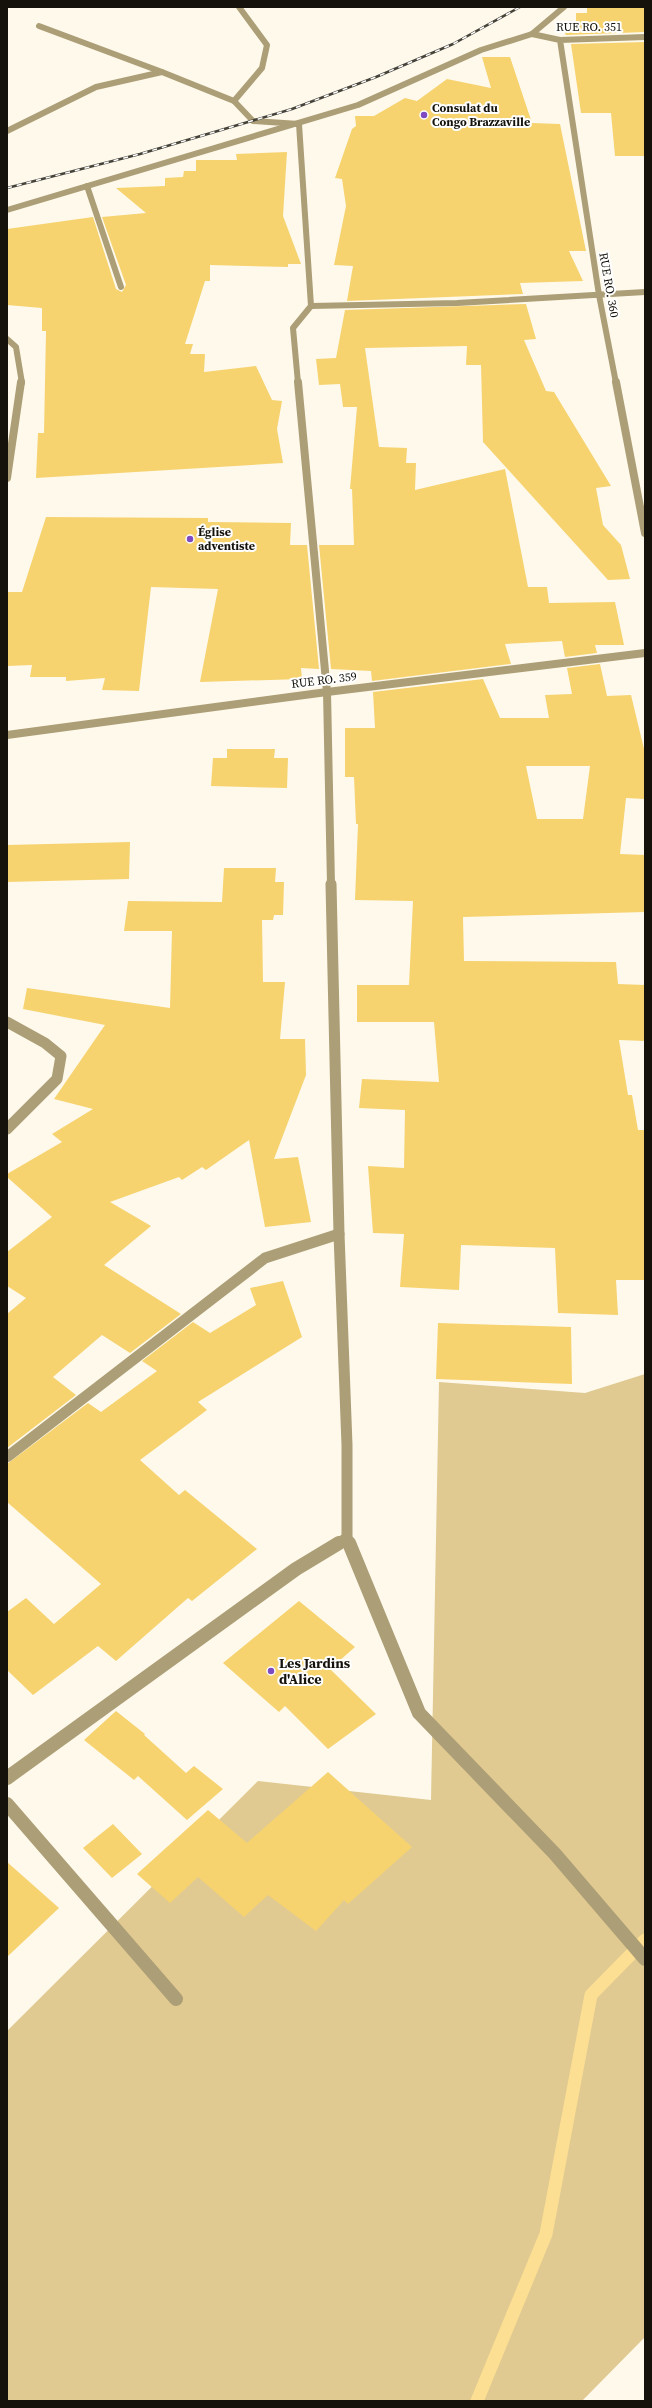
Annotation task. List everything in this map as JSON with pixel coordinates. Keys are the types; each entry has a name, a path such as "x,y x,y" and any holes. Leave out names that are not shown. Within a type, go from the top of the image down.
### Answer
{"street":[{"path":"234,101 262,68 267,45 239,7"},
{"path":"7,210 300,124 402,87 481,50 532,34 564,7"},
{"path":"40,26 62,33 234,101 253,121 300,124"},
{"name":"RUE RO. 351","path":"532,34 560,40 645,38"},
{"name":"RUE RO. 360","path":"560,40 599,295 645,533"},
{"path":"7,131 96,87 162,72"},
{"path":"300,124 311,306 293,328 327,692 340,1234 347,1445 347,1538 419,1713 555,1854 645,1959"},
{"path":"87,186 121,287"},
{"path":"311,306 457,303 645,292"},
{"path":"7,339 16,347 22,386 7,478"},
{"name":"RUE RO. 359","path":"7,735 327,692 645,653"},
{"path":"7,1022 45,1043 61,1056 57,1079 7,1129"},
{"path":"7,1457 265,1258 340,1234"},
{"path":"7,1778 296,1569 347,1538"},
{"path":"7,1804 176,1999"}],"shaded area":[{"path":"645,1374 645,2337 582,2401 7,2401 7,2031 258,1781 431,1800 439,1382 585,1393"}],"building":[{"path":"587,7 645,7 645,32 566,35 561,25 576,24 576,13 587,13"},
{"path":"645,42 645,156 615,156 611,113 581,113 571,44"},
{"path":"482,57 510,57 532,123 560,124 586,251 569,251 583,281 520,283 523,294 347,301 353,266 334,265 346,206 342,179 335,178 352,129 356,126 355,116 374,116 405,98 417,101 447,79 491,88"},
{"path":"287,152 283,216 301,264 288,264 288,267 210,265 210,281 205,281 185,344 193,344 190,354 205,354 204,372 256,366 272,400 282,401 277,429 283,463 36,478 38,433 44,433 46,331 42,331 42,308 7,305 7,229 93,217 116,289 122,292 126,285 102,217 146,213 116,188 165,186 165,178 183,177 184,171 196,171 196,160 237,160 236,154"},
{"path":"526,304 536,339 524,340 546,391 554,392 611,486 596,488 603,525 621,545 630,579 608,580 483,442 481,365 466,365 467,346 365,348 379,447 407,448 406,463 416,463 415,490 505,469 528,587 547,587 549,603 615,602 624,645 595,645 597,653 565,657 562,641 505,644 511,664 372,681 371,671 331,669 319,545 354,545 352,489 350,489 357,407 343,407 340,384 319,385 316,359 336,358 345,310"},
{"path":"46,517 208,518 208,522 291,523 290,545 307,545 319,669 301,668 302,679 200,682 218,589 151,587 139,691 102,690 105,678 66,681 66,677 30,677 32,665 7,666 7,592 22,592"},
{"path":"600,664 607,696 631,695 645,753 645,799 626,798 620,854 645,855 645,912 463,917 464,961 616,962 618,984 645,985 645,1041 619,1040 628,1095 632,1095 638,1130 645,1130 645,1280 616,1280 618,1315 558,1313 555,1248 461,1245 459,1290 400,1287 404,1234 373,1233 368,1166 404,1168 405,1110 359,1108 362,1079 439,1082 434,1022 357,1022 357,985 409,985 413,901 355,900 358,824 356,824 354,777 345,777 345,728 375,728 373,692 483,679 500,718 549,718 545,695 572,694 567,668","holes":["526,766 590,766 583,819 537,819"]},
{"path":"227,749 275,749 274,758 288,758 287,788 211,786 213,758 227,758"},
{"path":"130,842 129,879 7,882 7,845"},
{"path":"224,868 276,868 275,882 284,882 283,915 274,915 273,920 262,920 263,982 285,982 280,1039 305,1039 306,1075 274,1159 298,1157 311,1222 265,1227 249,1140 206,1170 202,1167 182,1180 179,1177 110,1202 151,1226 104,1265 181,1314 130,1353 102,1335 53,1377 76,1395 7,1448 7,1314 26,1298 7,1286 7,1252 52,1217 7,1177 7,1174 62,1142 52,1134 93,1109 54,1099 105,1025 23,1009 27,988 170,1008 172,931 124,931 128,901 222,902"},
{"path":"283,1281 302,1337 198,1402 207,1410 140,1460 179,1495 185,1490 257,1549 192,1601 188,1598 116,1661 98,1646 33,1695 7,1670 7,1612 26,1598 54,1624 101,1584 7,1502 7,1464 88,1403 101,1412 157,1371 142,1361 193,1322 210,1333 256,1305 250,1288"},
{"path":"438,1323 571,1327 572,1384 436,1379"},
{"path":"299,1601 355,1647 330,1669 376,1714 328,1749 285,1706 279,1712 223,1663"},
{"path":"116,1711 145,1734 144,1735 186,1773 194,1766 223,1789 187,1820 138,1776 134,1780 84,1740"},
{"path":"328,1772 412,1847 348,1904 344,1900 316,1931 268,1895 244,1917 198,1877 170,1903 137,1874 208,1810 247,1843"},
{"path":"113,1824 142,1854 112,1878 83,1848"},
{"path":"7,1862 59,1908 7,1957"}],"waterway":[{"path":"477,2401 546,2234 591,1995 645,1940"}],"railway":[{"path":"7,188 140,154 292,109 376,77 453,44 520,7"}],"place":[{"name":"Consulat du Congo Brazzaville","path":"424,115"},
{"name":"Église adventiste","path":"190,539"},
{"name":"Les Jardins d'Alice","path":"271,1671"}]}
